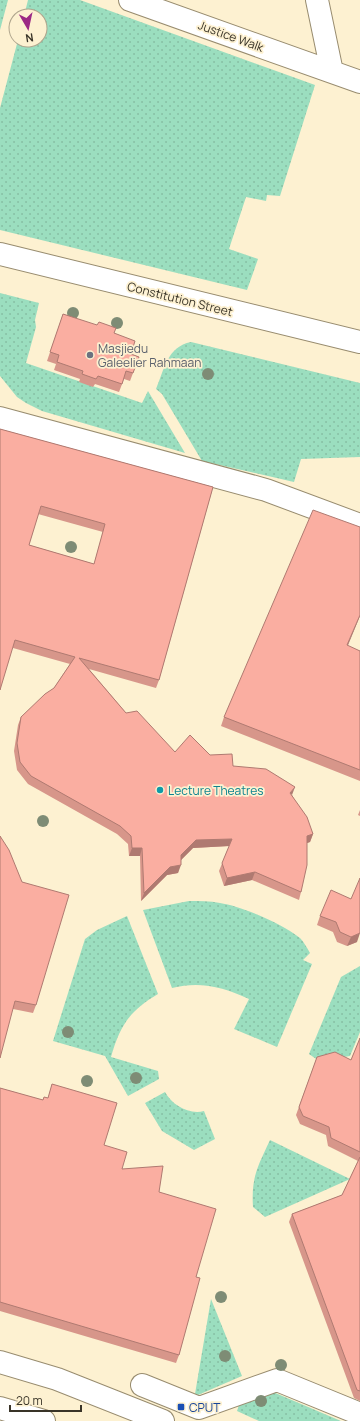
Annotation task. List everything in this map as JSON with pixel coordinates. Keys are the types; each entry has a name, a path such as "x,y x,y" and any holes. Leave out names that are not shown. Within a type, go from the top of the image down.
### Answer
{"street":[{"name":"Justice Walk","path":"130,0 360,82"},
{"path":"317,0 332,72"},
{"name":"Constitution Street","path":"0,254 360,342"},
{"path":"0,418 266,490 360,525"},
{"path":"0,1362 57,1379 163,1421"},
{"path":"142,1385 199,1408 277,1380 360,1414"},
{"path":"0,1408 44,1421"}],"green space":[{"path":"0,0 8,0 0,30"},
{"path":"28,0 80,0 315,85 280,196 267,195 266,201 246,197 229,249 258,259 247,290 0,230 0,108 16,48 48,48 48,8 26,8"},
{"path":"0,293 39,303 35,320 36,327 26,363 142,403 148,391 185,453 42,411 17,397 0,376"},
{"path":"191,342 360,383 360,457 301,459 294,482 202,461 162,394 156,389 165,366 172,354 177,348"},
{"path":"189,901 208,901 220,903 250,912 293,933 303,941 307,947 310,953 303,960 312,964 277,1047 234,1029 249,999 230,991 211,986 192,985 172,988 143,910"},
{"path":"127,916 158,994 148,1000 127,1020 118,1036 111,1057 158,1071 159,1079 128,1096 105,1056 53,1041 85,939 97,930"},
{"path":"360,966 360,1032 350,1056 319,1061 309,1054 341,977"},
{"path":"165,1092 176,1105 182,1108 193,1112 204,1111 215,1139 194,1150 162,1131 145,1103"},
{"path":"270,1140 350,1179 265,1217 253,1207 253,1188 256,1172"},
{"path":"211,1299 242,1376 198,1395 195,1394"},
{"path":"273,1392 341,1421 259,1421 237,1411 240,1402"}],"building":[{"name":"Masjiedu Galeelier Rahmaan","path":"63,314 97,325 99,322 116,328 114,333 135,341 131,354 139,357 133,373 126,371 122,384 98,376 96,379 82,374 83,371 57,362 59,355 50,352"},
{"path":"0,429 213,487 159,680 79,658 126,713 137,711 175,752 190,735 210,755 232,754 233,766 266,769 295,787 290,793 307,817 313,834 307,836 307,865 301,892 255,872 227,878 222,863 232,839 196,840 181,855 181,865 170,867 144,893 142,848 132,848 131,836 120,826 31,776 20,762 17,743 21,717 45,694 54,688 75,657 15,640 0,690","holes":["41,506 105,524 94,564 29,545"]},
{"path":"313,510 360,527 360,615 347,645 360,651 360,770 224,717"},
{"path":"0,836 9,850 22,882 69,895 36,1005 15,1001 0,1058"},
{"path":"360,878 360,933 351,937 340,932 336,922 320,916 331,890 351,899"},
{"path":"360,1038 360,1152 331,1138 329,1127 303,1116 299,1107 317,1057 335,1052 351,1060"},
{"path":"52,1084 117,1103 104,1145 127,1152 122,1169 163,1166 159,1192 216,1209 196,1277 200,1278 179,1355 0,1302 0,1088 43,1100 44,1097 48,1098"},
{"path":"360,1157 360,1391 357,1390 292,1214 342,1195"}],"place":[{"name":"Masjiedu Galeelier Rahmaan","path":"90,355"},
{"name":"Lecture Theatres","path":"160,790"},
{"name":"CPUT","path":"181,1407"}]}
